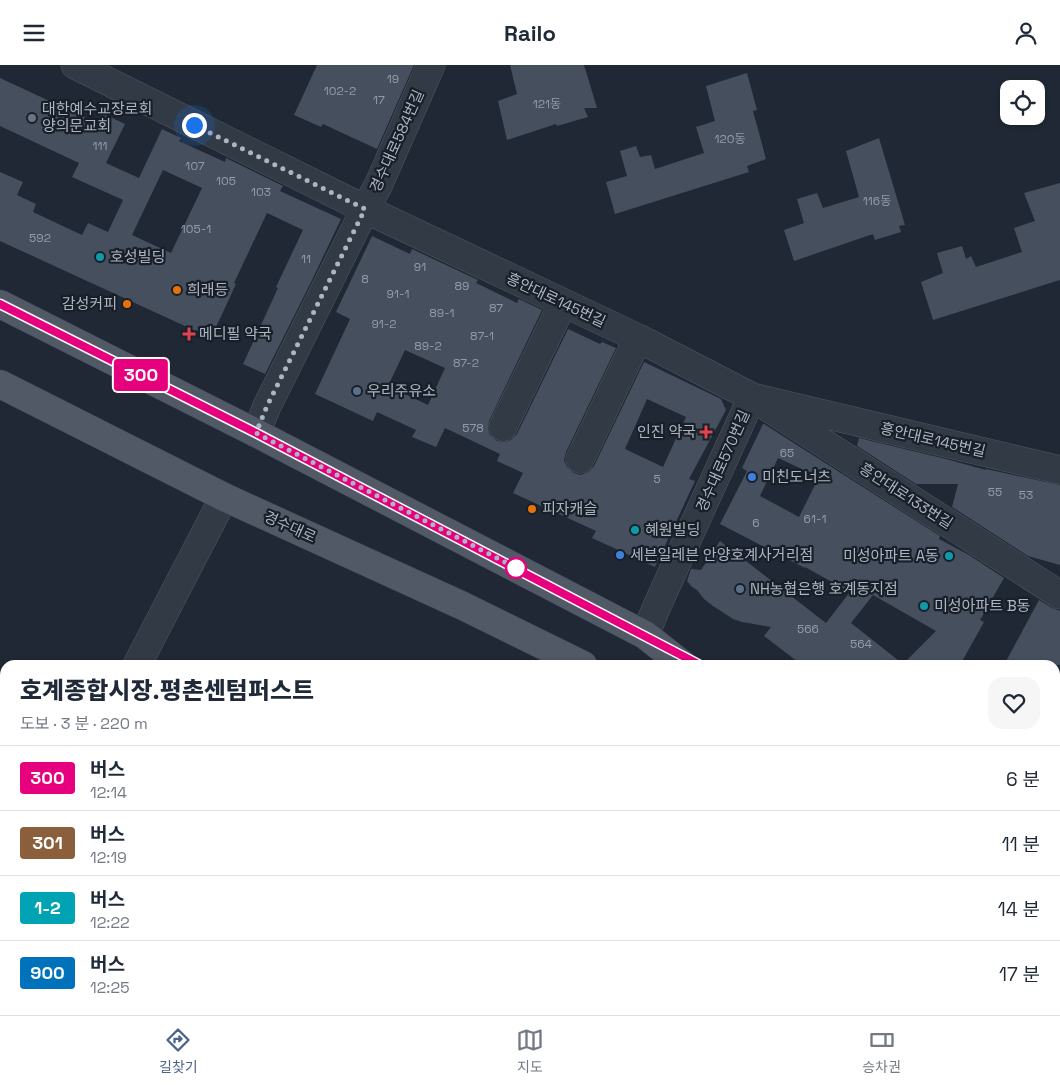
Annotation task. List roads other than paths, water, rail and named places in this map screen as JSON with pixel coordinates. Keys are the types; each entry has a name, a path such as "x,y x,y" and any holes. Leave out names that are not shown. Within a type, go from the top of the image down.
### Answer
{"main road":[{"path":"0,304 256,433 691,660"},
{"name":"경수대로","path":"0,384 224,497 463,605 573,660"},
{"path":"645,635 677,660"}],"street":[{"name":"흥안대로145번길","path":"75,65 365,209 638,338 752,397 1060,470"},
{"name":"경수대로584번길","path":"256,433 267,406 378,186 431,65"},
{"path":"504,427 563,303"},
{"path":"580,459 638,338"},
{"name":"흥안대로133번길","path":"752,397 1060,595"},
{"name":"경수대로570번길","path":"645,635 752,397"},
{"path":"140,660 224,497"}],"place":[{"name":"대한예수교장로회 양의문교회","path":"32,118"},
{"name":"호성빌딩","path":"100,257"},
{"name":"희래등","path":"177,290"},
{"name":"감성커피","path":"127,304"},
{"name":"메디필 약국","path":"189,334"},
{"name":"우리주유소","path":"357,391"},
{"name":"인진 약국","path":"706,432"},
{"name":"미친도너츠","path":"752,477"},
{"name":"피자캐슬","path":"532,509"},
{"name":"혜원빌딩","path":"635,530"},
{"name":"세븐일레븐 안양호계사거리점","path":"620,555"},
{"name":"미성아파트 A동","path":"949,556"},
{"name":"NH농협은행 호계동지점","path":"740,589"},
{"name":"미성아파트 B동","path":"924,606"}]}
